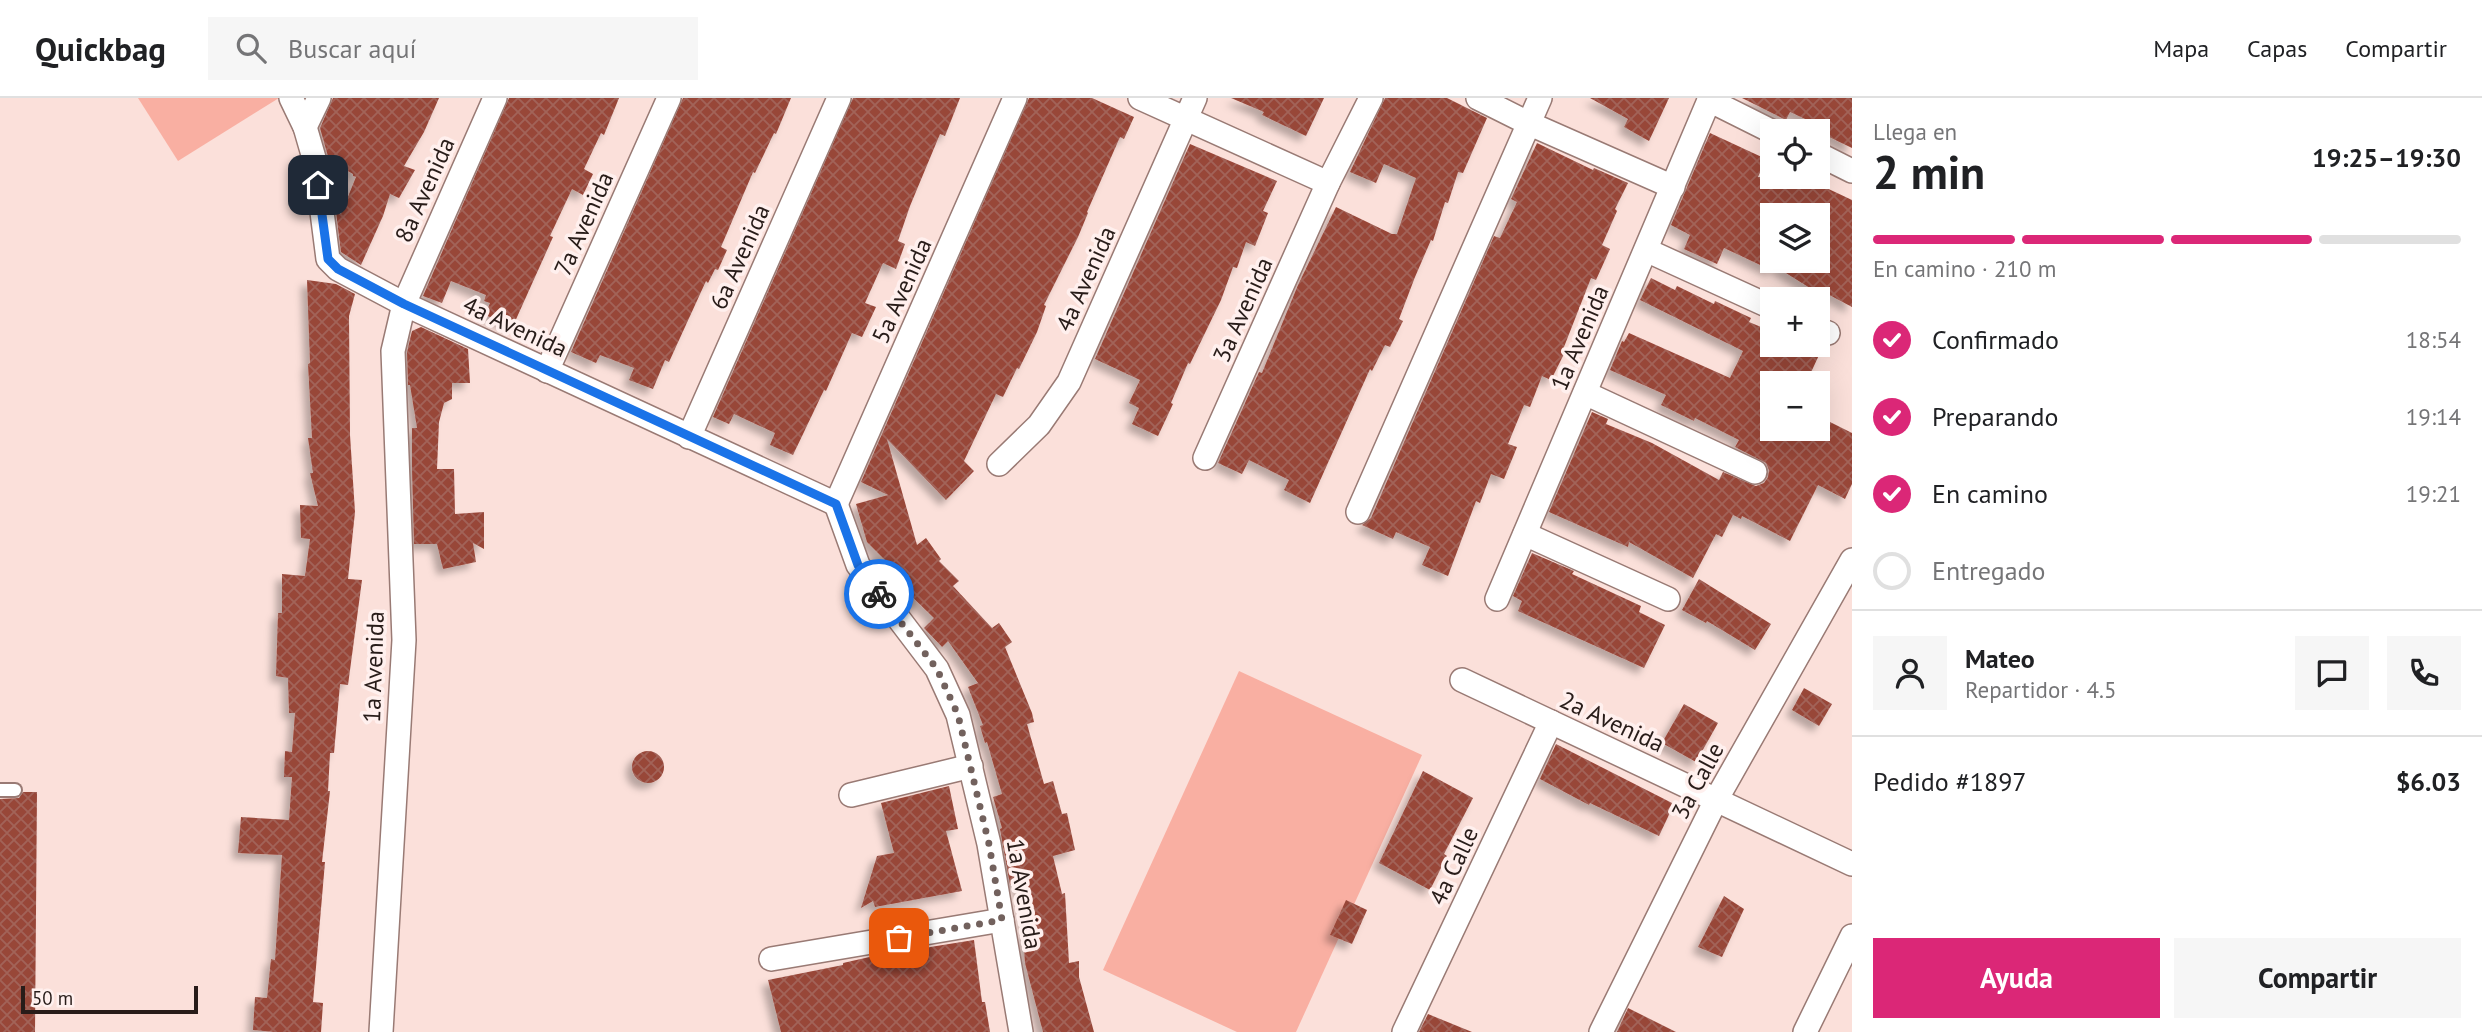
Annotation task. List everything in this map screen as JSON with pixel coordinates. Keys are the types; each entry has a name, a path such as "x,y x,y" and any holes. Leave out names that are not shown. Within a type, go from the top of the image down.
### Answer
{"street":[{"name":"4a Avenida","path":"290,98 306,127 316,165 328,259 338,269 404,304 836,504"},
{"path":"306,127 319,98"},
{"name":"8a Avenida","path":"404,304 495,98"},
{"name":"7a Avenida","path":"547,371 669,98"},
{"name":"6a Avenida","path":"689,437 839,98"},
{"name":"5a Avenida","path":"836,504 1015,98"},
{"path":"1140,98 1190,108 1328,183"},
{"name":"3a Avenida","path":"1205,458 1328,183 1371,98"},
{"path":"1478,98 1673,187"},
{"path":"1359,512 1540,98"},
{"path":"1710,99 1760,125"},
{"name":"1a Avenida","path":"1497,599 1710,99"},
{"name":"4a Avenida","path":"999,464 1040,425 1069,382 1190,108"},
{"path":"1830,160 1852,171"},
{"path":"1646,250 1760,302"},
{"name":"1a Avenida","path":"381,1032 404,640 393,351 404,304"},
{"path":"1585,393 1755,471"},
{"name":"1a Avenida","path":"836,504 858,565 937,669 958,715 989,844 1021,1032"},
{"path":"1525,534 1668,599"},
{"name":"3a Calle","path":"1601,1032 1716,800 1852,560"},
{"name":"2a Avenida","path":"1462,680 1852,864"},
{"name":"4a Calle","path":"1404,1032 1551,722"},
{"path":"852,795 971,766"},
{"path":"771,959 1002,920"},
{"path":"1805,1032 1852,936"}],"lane":[{"path":"0,790 15,790"}],"shaded area":[{"path":"138,98 279,98 178,161"},
{"path":"1239,671 1422,755 1296,1032 1237,1032 1103,970"}],"building":[{"path":"333,98 439,98 424,132 404,166 415,170 399,198 390,194 361,265 341,252 336,212 341,214 356,177 329,160 320,128"},
{"path":"509,98 619,98 604,135 601,133 584,169 593,174 583,195 572,189 513,326 485,315 490,303 484,301 486,295 451,281 442,303 423,296"},
{"path":"683,98 791,98 776,134 774,133 755,173 753,172 721,247 727,250 718,270 715,269 708,283 706,281 669,362 665,360 653,389 629,380 634,368 600,355 596,363 571,352"},
{"path":"853,98 960,98 945,136 940,134 910,206 898,241 905,244 896,269 883,263 865,303 876,307 862,337 852,333 793,455 770,445 775,433 734,414 729,424 713,417"},
{"path":"1029,98 1092,98 1134,117 1124,139 1120,137 1078,237 1044,305 1046,306 1037,332 1019,369 1017,368 1003,397 996,394 964,461 974,471 946,500 887,439 917,545 926,538 941,559 939,561 959,581 953,586 992,628 999,623 1012,642 1005,647 1032,713 1034,722 1027,724 1044,784 1053,781 1062,814 1067,813 1075,850 1053,856 1062,894 1065,893 1069,963 1079,961 1079,977 1094,1032 1043,1032 1025,963 1023,935 1027,934 1018,883 1010,885 1000,829 1002,828 993,797 1002,794 980,726 983,725 968,687 978,683 948,641 942,647 924,628 934,618 903,588 888,568 891,566 867,542 856,504 888,495 861,482"},
{"path":"1231,98 1324,98 1306,136 1262,115 1264,112"},
{"path":"1385,98 1447,98 1487,118 1463,173 1458,172 1448,203 1445,202 1433,241 1431,240 1399,319 1403,321 1390,347 1385,345 1372,371 1370,369 1310,503 1284,490 1289,480 1249,460 1242,474 1218,463 1259,372 1262,373 1298,285 1336,207 1397,234 1416,178 1384,164 1376,183 1350,172"},
{"path":"1590,98 1669,98 1649,141 1624,127 1628,119"},
{"path":"1742,98 1852,98 1852,148 1830,137 1830,119 1805,119 1790,112 1784,119"},
{"path":"1710,133 1760,156 1760,189 1829,189 1852,200 1852,307 1830,295 1830,287 1808,287 1786,273 1830,273 1830,203 1760,203 1760,265 1724,248 1717,264 1684,249 1690,235 1671,225"},
{"path":"1537,143 1593,170 1594,168 1628,183 1602,245 1610,249 1596,280 1591,278 1562,352 1564,354 1551,380 1542,376 1530,407 1524,405 1508,444 1517,447 1504,479 1491,474 1480,503 1476,501 1448,576 1422,565 1430,547 1396,532 1393,539 1362,525 1371,518 1494,236 1500,238 1517,202 1511,199"},
{"path":"1190,144 1277,181 1263,211 1268,213 1255,246 1246,242 1237,268 1233,267 1221,300 1190,364 1188,363 1158,436 1132,424 1139,408 1129,403 1140,380 1095,359"},
{"path":"1651,278 1675,290 1677,286 1751,318 1749,322 1760,327 1760,357 1818,357 1812,371 1760,371 1760,441 1830,441 1830,422 1852,433 1852,484 1845,499 1818,485 1790,541 1742,516 1741,519 1733,515 1722,537 1716,534 1693,578 1629,542 1628,547 1549,512 1592,412 1608,419 1606,424 1652,443 1719,480 1723,472 1756,486 1764,483 1768,477 1766,463 1735,447 1739,440 1661,405 1666,395 1610,370 1622,341 1624,342 1629,333 1730,378 1743,351 1640,300"},
{"path":"307,280 336,284 355,294 349,316 350,435 355,512 348,579 362,580 348,685 340,684 334,753 330,753 330,791 322,862 325,862 313,1002 323,1003 321,1032 275,1032 253,1030 255,997 267,998 271,959 275,960 282,855 238,853 241,817 289,820 292,777 284,777 285,751 292,752 295,713 289,713 288,678 276,676 278,613 282,613 282,574 305,576 310,539 301,538 300,505 318,506 310,473 313,473 308,438 312,438"},
{"path":"421,327 468,349 470,383 452,383 452,399 444,403 439,422 437,469 454,469 455,514 484,512 484,549 473,543 476,562 443,569 437,544 414,544 412,428 417,428 408,385 407,352 412,331"},
{"path":"1532,553 1574,571 1572,574 1641,606 1639,612 1665,625 1644,668 1518,611 1522,601 1513,596"},
{"path":"1699,579 1771,624 1755,650 1707,621 1706,623 1682,610"},
{"path":"1804,688 1832,704 1819,726 1792,710"},
{"path":"1684,704 1718,723 1696,762 1662,743"},
{"path":"1556,744 1674,804 1659,836 1590,803 1589,805 1540,779"},
{"path":"648,751 659,756 664,767 659,778 648,783 637,778 632,767 637,756"},
{"path":"1423,771 1473,798 1444,854 1447,856 1430,890 1379,863"},
{"path":"949,786 958,829 946,831 962,891 875,907 873,901 861,908 877,856 894,853 881,803"},
{"path":"23,792 37,792 35,1032 0,1032 0,799 19,798"},
{"path":"1724,896 1744,909 1722,957 1698,947"},
{"path":"1346,900 1367,910 1352,944 1330,935"},
{"path":"974,940 982,1002 985,1002 990,1032 781,1032 768,980 874,956"},
{"path":"1628,1008 1676,1032 1617,1032"},
{"path":"1428,1014 1472,1032 1419,1032"}],"way so far":[{"path":"879,594 937,669 958,715 989,844 1002,920 899,938"}],"route":[{"path":"318,185 328,259 338,269 404,304 836,504 858,565 879,594"}]}
